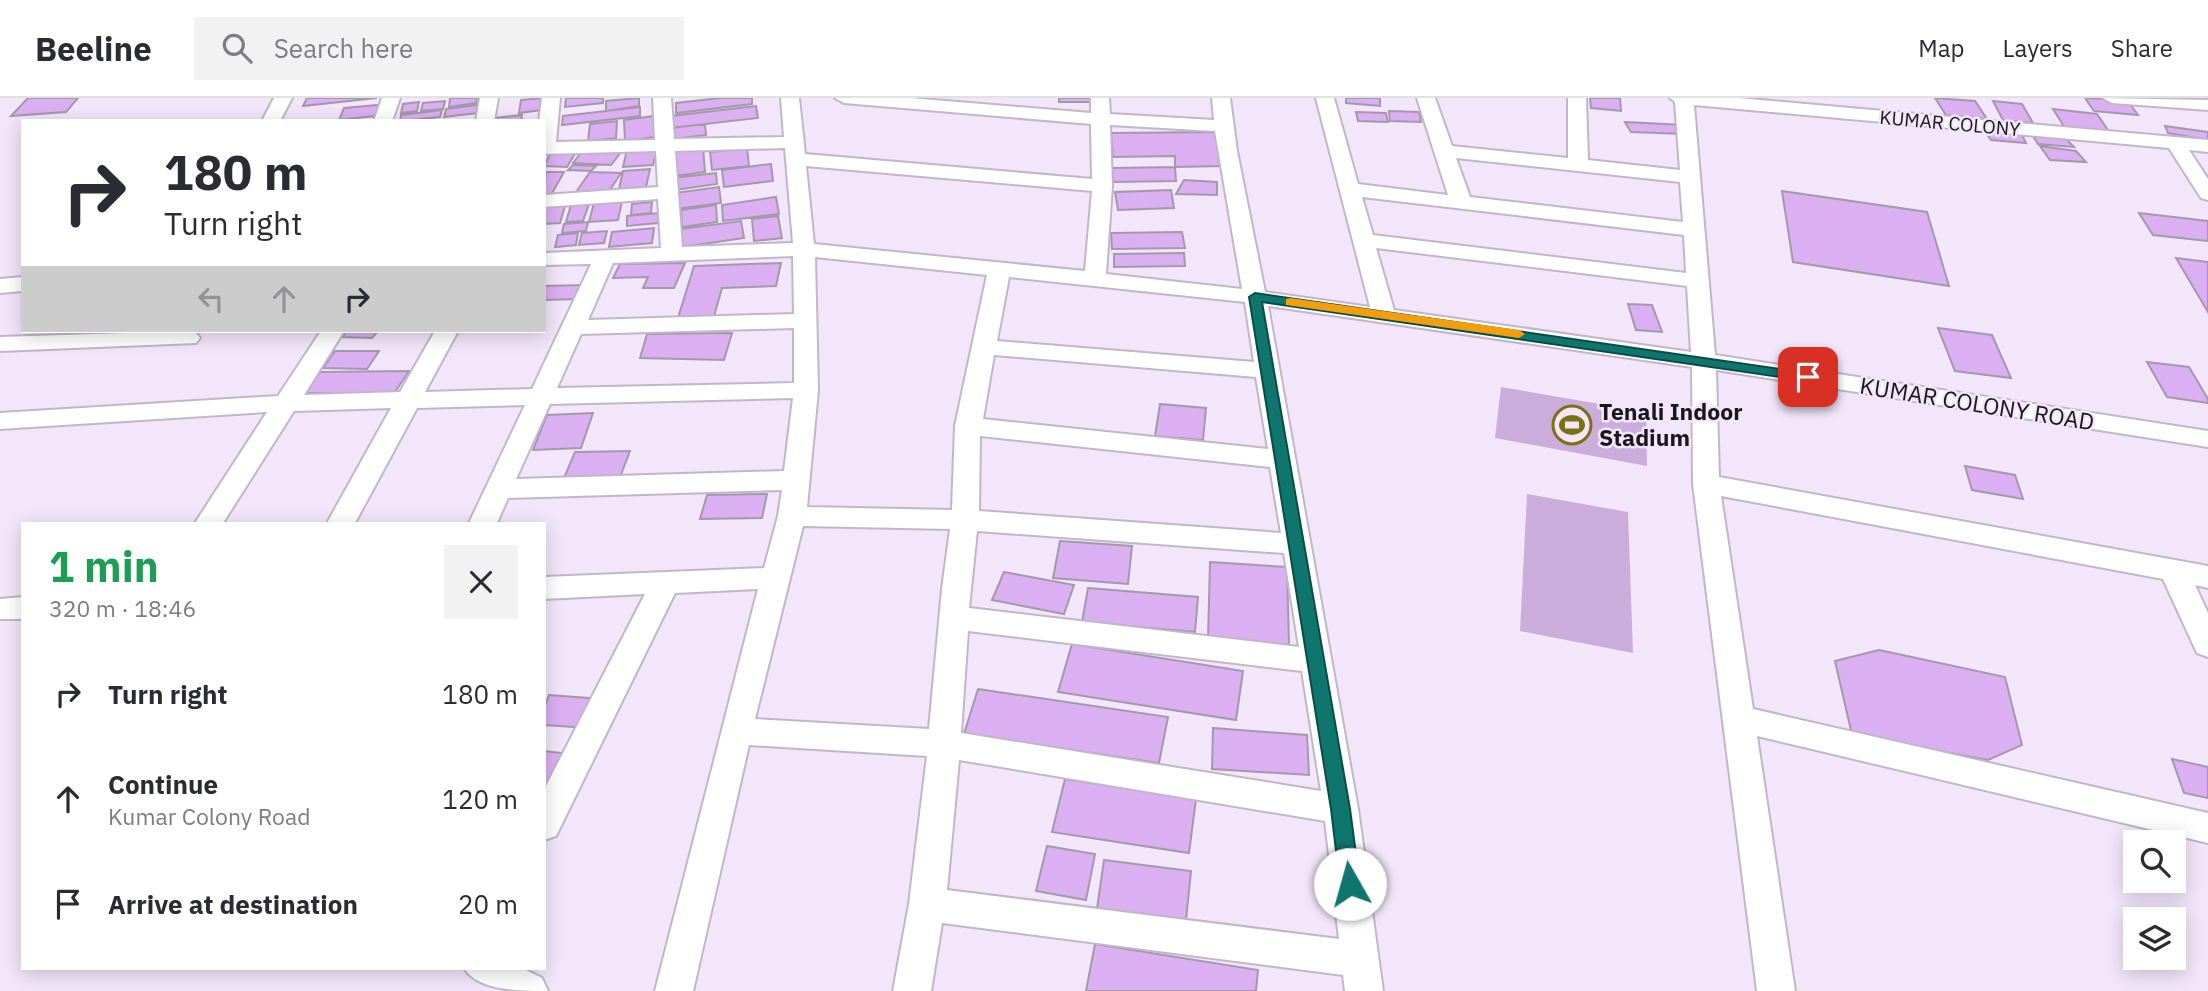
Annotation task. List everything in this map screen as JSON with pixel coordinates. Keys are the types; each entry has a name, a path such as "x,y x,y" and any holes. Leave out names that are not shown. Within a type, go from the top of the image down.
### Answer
{"street":[{"path":"272,119 284,98"},
{"path":"384,119 391,98"},
{"path":"485,119 489,98"},
{"path":"546,140 551,98"},
{"path":"662,98 672,254"},
{"path":"674,991 736,731 792,516 806,390 804,249 790,98"},
{"path":"844,98 935,102 1100,120 1223,112 1341,809 1362,975 927,904"},
{"path":"1095,279 1102,186 1100,98"},
{"path":"1325,98 1384,315"},
{"path":"1426,98 1461,202"},
{"path":"1577,98 1578,165"},
{"path":"1682,98 1704,361 1706,484 1776,991"},
{"name":"KUMAR COLONY","path":"1682,98 2208,146"},
{"path":"2112,98 2208,105"},
{"path":"546,148 665,143 795,151 838,165 1102,186"},
{"path":"2175,143 2208,194"},
{"path":"1444,151 1690,177"},
{"path":"1349,189 1694,230"},
{"path":"546,201 669,192"},
{"path":"1363,240 1698,281"},
{"name":"KUMAR COLONY ROAD","path":"546,259 804,249 1095,279 1255,297 1704,361 2208,439"},
{"path":"484,522 605,257"},
{"path":"912,991 927,904 945,744 954,618 965,520 968,426 999,269"},
{"path":"0,286 21,284"},
{"path":"573,327 804,321"},
{"path":"210,522 331,333"},
{"path":"342,522 445,333"},
{"path":"0,344 188,338"},
{"path":"985,347 1266,370"},
{"path":"0,421 288,402 806,390"},
{"path":"968,426 1280,459"},
{"path":"500,489 796,480"},
{"path":"1706,484 2208,577"},
{"path":"792,516 965,520 1296,544"},
{"path":"2174,571 2208,645"},
{"path":"546,588 775,578"},
{"path":"546,821 665,583"},
{"path":"954,618 1316,661"},
{"path":"1738,719 2208,828"},
{"path":"736,731 945,744 1341,809"},
{"path":"487,970 529,991"}],"shaded area":[{"name":"Tenali Indoor Stadium","path":"1501,387 1646,412 1647,466 1495,438"},
{"path":"1527,494 1628,512 1633,653 1520,631"}],"building":[{"path":"28,98 78,98 66,112 11,116"},
{"path":"307,98 377,98 303,106"},
{"path":"450,98 477,98 476,103 449,107"},
{"path":"543,98 541,110 519,113 521,100"},
{"path":"566,98 603,98 603,103 565,107"},
{"path":"639,98 639,106 606,111 606,101"},
{"path":"720,98 752,98 752,104 676,113 676,103"},
{"path":"1059,98 1093,98 1093,102 1059,102"},
{"path":"1346,98 1380,98 1380,106 1346,103"},
{"path":"1590,98 1620,98 1621,111 1591,108"},
{"path":"1935,98 1975,101 1987,119 1946,115"},
{"path":"2085,98 2127,100 2138,115 2094,111"},
{"path":"445,101 443,109 421,111 423,103"},
{"path":"1993,101 2022,104 2033,123 2003,120"},
{"path":"419,102 417,111 401,113 403,104"},
{"path":"379,105 375,116 339,119 344,108"},
{"path":"478,105 477,113 444,117 446,109"},
{"path":"756,106 758,118 671,128 671,116"},
{"path":"640,107 640,116 562,125 563,116"},
{"path":"2053,109 2097,114 2110,133 2065,128"},
{"path":"442,110 440,117 400,119 401,115"},
{"path":"1389,111 1419,112 1421,122 1390,121"},
{"path":"1356,112 1386,113 1388,122 1358,121"},
{"path":"522,115 521,119 494,118"},
{"path":"654,116 655,137 625,141 624,120"},
{"path":"617,121 616,138 588,141 590,124"},
{"path":"1625,122 1684,125 1684,134 1631,132"},
{"path":"705,124 706,135 672,139 671,128"},
{"path":"2165,126 2208,132 2208,140 2168,133"},
{"path":"1982,127 2020,131 2026,143 1991,140"},
{"path":"1216,132 1223,166 1175,167 1175,156 1113,157 1111,133"},
{"path":"2031,133 2065,138 2074,147 2038,144"},
{"path":"2040,146 2076,151 2086,162 2050,160"},
{"path":"703,147 705,172 674,176 672,151"},
{"path":"657,148 653,165 623,167 627,150"},
{"path":"747,148 749,166 712,170 710,152"},
{"path":"584,149 622,151 611,165 573,163"},
{"path":"551,152 576,152 567,167 546,166"},
{"path":"771,164 773,181 724,187 722,170"},
{"path":"573,165 596,166 591,171 568,170"},
{"path":"1175,167 1176,181 1113,182 1112,168"},
{"path":"650,169 646,187 619,189 623,171"},
{"path":"546,172 564,172 551,195 546,195"},
{"path":"590,172 621,173 608,193 576,192"},
{"path":"716,173 717,184 674,190 673,178"},
{"path":"1184,180 1217,182 1217,195 1176,194"},
{"path":"719,187 721,203 675,209 674,193"},
{"path":"1171,190 1174,208 1118,210 1115,192"},
{"path":"1782,191 1927,212 1949,286 1793,262"},
{"path":"776,197 779,214 723,221 722,205"},
{"path":"622,201 618,220 589,222 594,203"},
{"path":"652,202 651,213 631,215 632,204"},
{"path":"589,204 583,221 566,222 571,205"},
{"path":"716,205 717,222 682,227 681,210"},
{"path":"565,206 560,223 546,224 546,207"},
{"path":"659,213 658,223 627,226 627,216"},
{"path":"2139,213 2208,221 2208,241 2153,235"},
{"path":"778,216 782,238 754,241 752,219"},
{"path":"741,221 744,238 682,247 681,229"},
{"path":"588,222 586,231 562,233 564,224"},
{"path":"654,228 652,243 609,247 612,232"},
{"path":"607,231 604,243 579,245 582,233"},
{"path":"1182,232 1185,248 1112,249 1111,233"},
{"path":"578,233 576,245 555,247 558,235"},
{"path":"1184,253 1185,266 1114,267 1114,254"},
{"path":"2176,258 2208,262 2208,312"},
{"path":"685,263 674,288 643,288 648,277 613,278 620,264"},
{"path":"781,263 776,286 722,288 714,316 678,318 694,266"},
{"path":"585,285 579,299 546,300 546,286"},
{"path":"1628,304 1652,305 1662,332 1636,330"},
{"path":"1938,328 1992,335 2011,378 1955,371"},
{"path":"345,333 376,333 372,338 342,337"},
{"path":"732,333 724,360 640,358 647,334"},
{"path":"335,351 379,351 367,369 323,368"},
{"path":"2147,362 2189,367 2208,403 2167,397"},
{"path":"409,371 391,398 325,399 330,393 300,393 315,372"},
{"path":"1160,404 1206,408 1203,440 1155,436"},
{"path":"593,413 581,448 533,450 547,415"},
{"path":"630,451 620,477 564,478 575,452"},
{"path":"1965,466 2015,475 2023,499 1972,490"},
{"path":"767,494 762,518 700,519 707,495"},
{"path":"1060,541 1132,546 1128,584 1053,578"},
{"path":"1210,562 1287,567 1289,645 1208,639"},
{"path":"1004,572 1074,585 1064,614 992,600"},
{"path":"1088,588 1198,597 1195,632 1082,622"},
{"path":"1072,644 1243,671 1236,720 1058,692"},
{"path":"1879,650 2005,677 2022,745 1988,760 1852,735 1835,661"},
{"path":"978,689 1168,717 1159,763 964,734"},
{"path":"549,695 601,699 589,728 546,725 546,703"},
{"path":"1213,728 1307,735 1309,775 1212,769"},
{"path":"546,751 571,754 546,794"},
{"path":"2172,759 2208,767 2208,798 2184,793"},
{"path":"1065,779 1196,799 1189,853 1052,832"},
{"path":"1047,846 1095,854 1086,900 1036,891"},
{"path":"1104,860 1191,871 1186,920 1097,909"},
{"path":"1095,944 1258,970 1256,991 1086,991"}],"slow traffic":[{"path":"1290,302 1519,334"}],"place":[{"name":"Tenali Indoor Stadium","path":"1572,425"}],"route":[{"path":"1350,884 1341,809 1280,459 1255,297 1808,377"}]}
